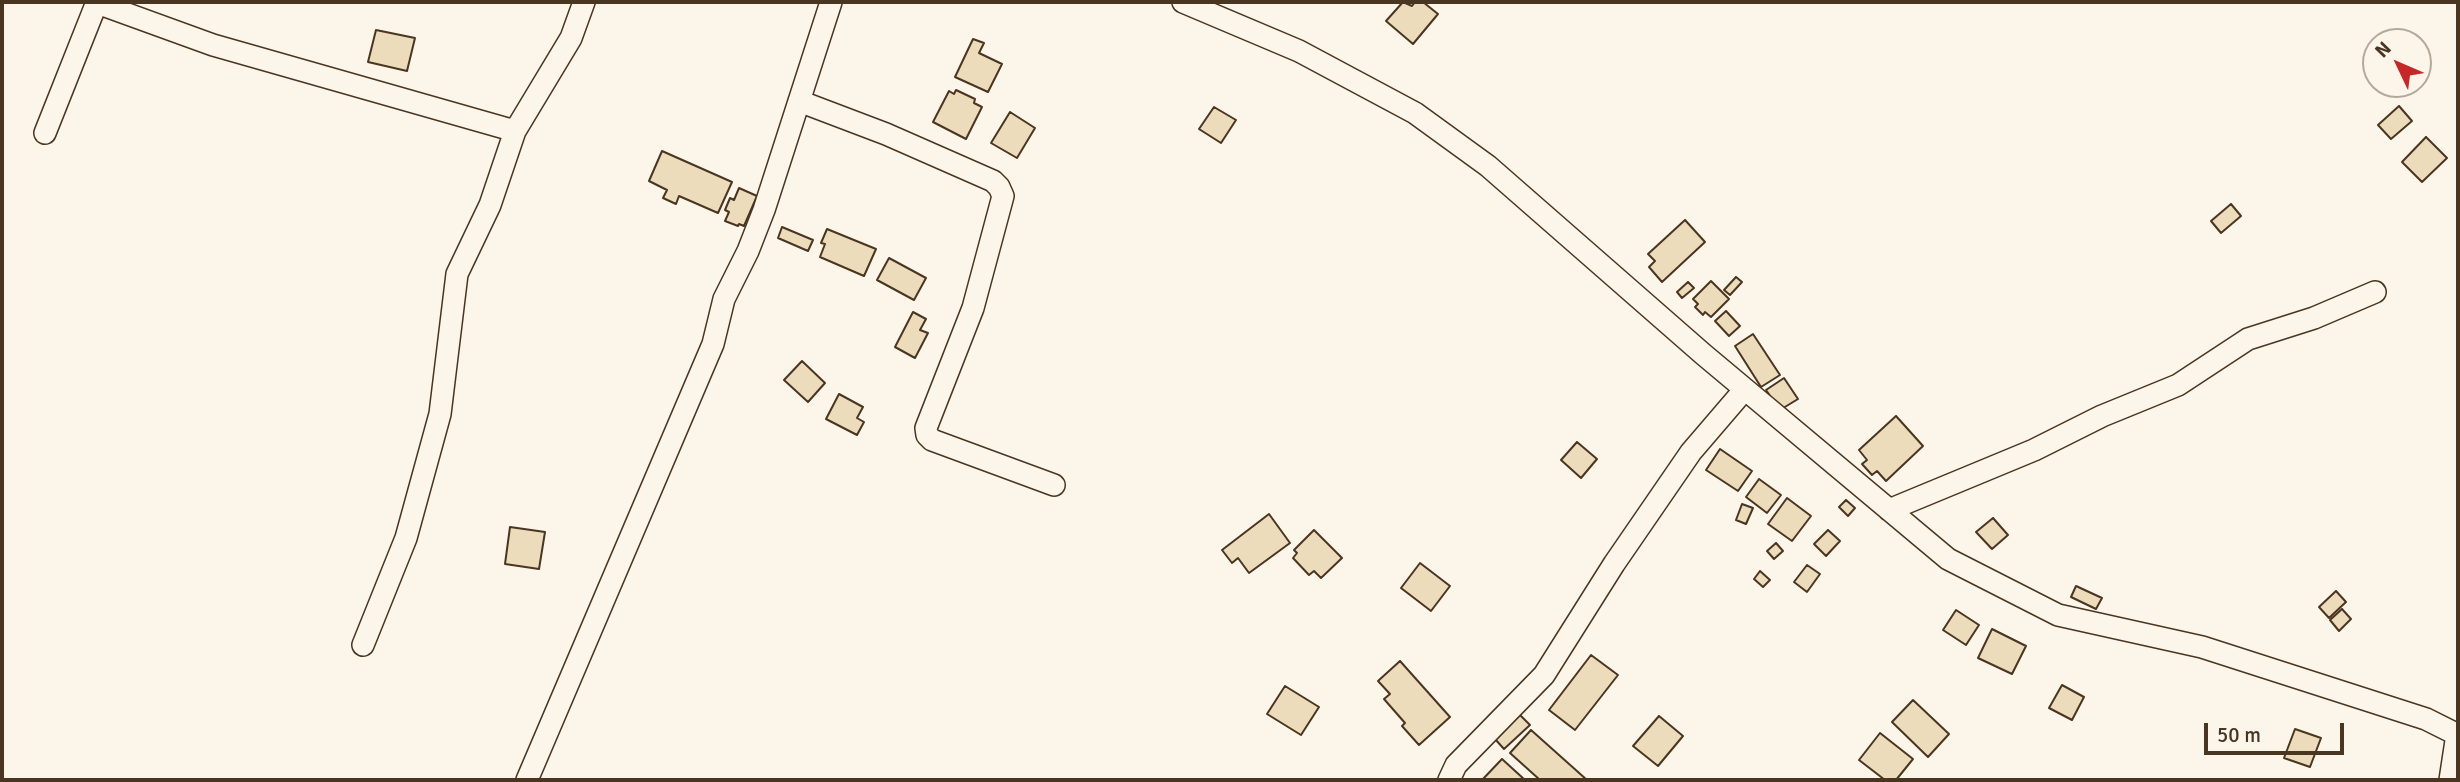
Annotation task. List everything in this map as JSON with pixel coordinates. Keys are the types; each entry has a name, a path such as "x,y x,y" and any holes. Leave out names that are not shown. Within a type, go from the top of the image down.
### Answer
{"street":[{"path":"45,133 97,2 213,45 515,131"},
{"path":"363,645 406,538 440,414 457,274 490,205 515,131 571,38 584,2"},
{"path":"527,780 713,344 724,299 764,211 831,2"},
{"path":"1184,2 1299,51 1415,113 1488,166 1745,389 1948,559 2058,615 2202,647 2426,719 2457,734 2450,780"},
{"path":"799,101 886,134 993,181 999,187 1003,196 973,308 926,428 927,435 932,440 1054,485"},
{"path":"1889,510 2034,450 2102,416 2178,385 2248,339 2314,318 2375,292"},
{"path":"1449,780 1456,765 1544,675 1614,564 1691,452 1745,389"}],"building":[{"path":"1403,2 1412,6 1415,2 1423,2 1438,14 1413,44 1386,21"},
{"path":"376,30 415,38 407,71 368,62"},
{"path":"973,39 984,43 979,53 1002,64 988,92 955,77"},
{"path":"956,90 975,99 974,103 982,107 966,139 933,122 949,91 954,94"},
{"path":"2399,106 2412,121 2391,139 2378,125"},
{"path":"1214,107 1236,120 1221,143 1199,129"},
{"path":"1010,112 1035,128 1017,158 991,143"},
{"path":"2426,137 2447,158 2422,182 2402,162"},
{"path":"662,151 732,182 718,213 679,196 676,204 663,198 667,190 649,181"},
{"path":"739,188 757,196 744,226 725,221 729,212 725,210 730,198 734,200"},
{"path":"2231,204 2241,216 2221,233 2211,221"},
{"path":"1685,220 1705,242 1662,282 1649,267 1655,261 1648,254"},
{"path":"782,227 813,240 808,251 778,238"},
{"path":"827,229 876,249 864,276 820,257 825,244 821,243"},
{"path":"889,258 926,278 914,300 877,280"},
{"path":"1736,277 1742,282 1730,295 1724,290"},
{"path":"1711,281 1729,299 1711,317 1705,312 1703,315 1695,307 1698,304 1693,299"},
{"path":"1688,282 1694,288 1682,298 1677,292"},
{"path":"1726,311 1740,326 1729,336 1715,321"},
{"path":"913,312 926,319 920,330 928,333 915,358 895,347"},
{"path":"1753,334 1780,375 1761,387 1735,346"},
{"path":"802,361 825,383 808,402 784,380"},
{"path":"1784,378 1798,399 1780,410 1766,390"},
{"path":"839,394 863,407 857,418 864,422 857,435 826,419"},
{"path":"1896,416 1923,446 1886,481 1877,471 1872,475 1862,464 1867,460 1859,450"},
{"path":"1577,442 1597,459 1581,478 1561,460"},
{"path":"1720,449 1752,471 1738,491 1706,470"},
{"path":"1759,479 1781,495 1767,513 1746,497"},
{"path":"1787,498 1811,516 1792,541 1768,524"},
{"path":"1846,500 1855,508 1848,516 1839,507"},
{"path":"1742,504 1753,508 1746,524 1736,520"},
{"path":"1269,514 1290,543 1249,573 1238,558 1232,563 1222,550"},
{"path":"1993,518 2008,535 1992,549 1976,532"},
{"path":"510,527 545,532 539,569 505,564"},
{"path":"1314,530 1342,558 1321,578 1314,571 1309,575 1293,558 1297,553 1294,550"},
{"path":"1828,530 1840,541 1826,556 1814,544"},
{"path":"1776,543 1783,551 1774,559 1767,551"},
{"path":"1420,563 1450,586 1431,611 1401,588"},
{"path":"1807,565 1820,574 1807,592 1794,582"},
{"path":"1760,571 1770,580 1763,587 1754,579"},
{"path":"2076,586 2102,598 2096,609 2071,597"},
{"path":"2336,591 2346,602 2329,618 2319,607"},
{"path":"2342,609 2351,619 2339,631 2330,620"},
{"path":"1956,610 1979,625 1966,645 1943,630"},
{"path":"1992,629 2026,646 2012,674 1978,658"},
{"path":"1591,655 1618,675 1575,730 1549,710"},
{"path":"1400,661 1450,717 1419,745 1402,726 1405,723 1384,699 1390,694 1378,681"},
{"path":"2062,685 2084,697 2072,720 2049,708"},
{"path":"1285,686 1319,707 1301,735 1267,714"},
{"path":"1913,700 1949,734 1928,757 1892,722"},
{"path":"1520,715 1530,725 1504,749 1495,739"},
{"path":"1659,716 1683,736 1658,766 1633,746"},
{"path":"2295,729 2321,738 2310,767 2284,758"},
{"path":"1531,730 1587,780 1540,780 1510,753"},
{"path":"1880,733 1913,759 1896,780 1885,780 1859,760"},
{"path":"1502,759 1525,780 1482,780"}]}
